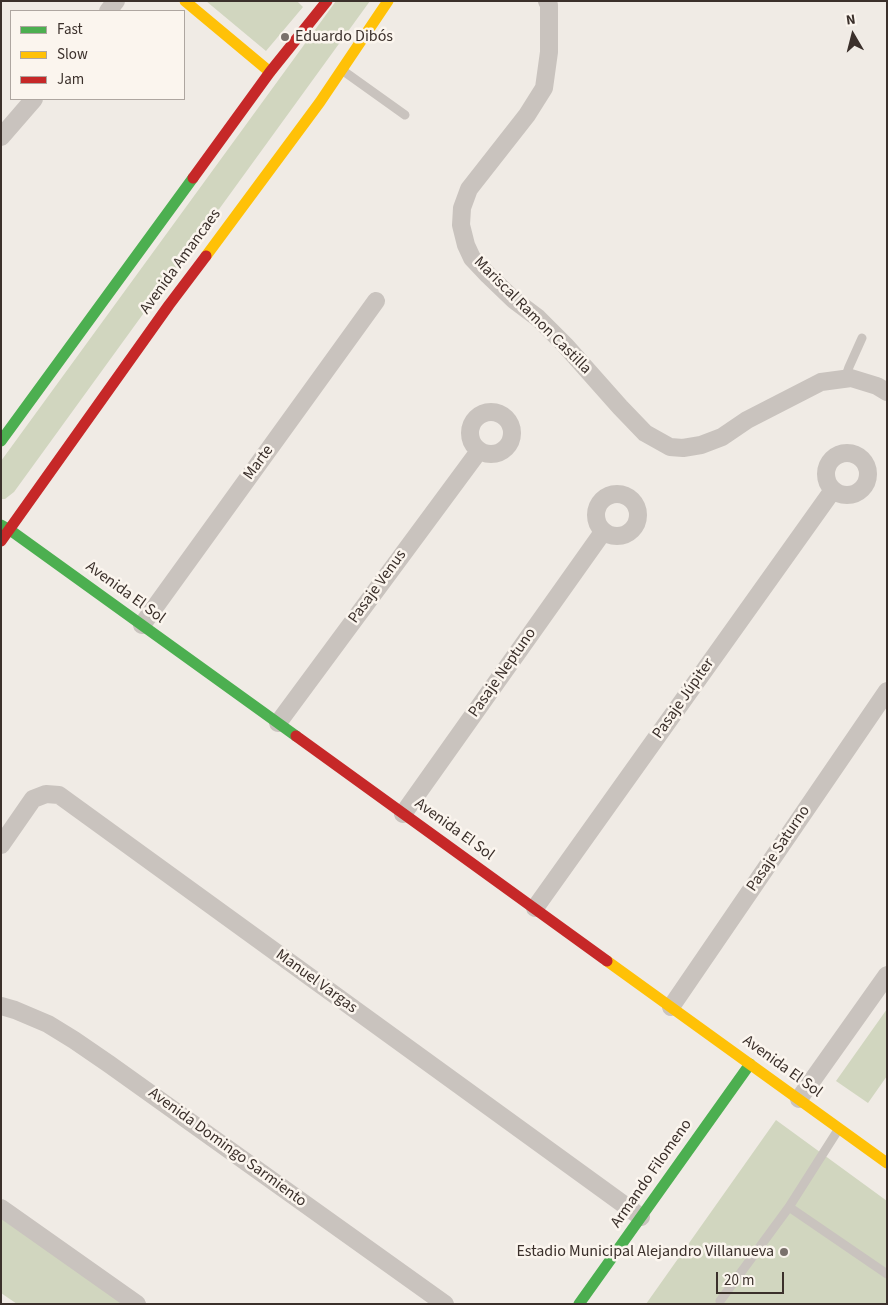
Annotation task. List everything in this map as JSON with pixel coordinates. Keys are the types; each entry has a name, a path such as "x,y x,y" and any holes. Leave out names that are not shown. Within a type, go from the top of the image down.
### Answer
{"street":[{"path":"185,1 270,72"},
{"path":"1,442 270,72 327,1"},
{"name":"Avenida Amancaes","path":"1,541 6,527 320,102 388,1"},
{"name":"Mariscal Ramon Castilla","path":"547,1 549,4 549,52 544,88 527,114 469,189 462,208 461,225 466,245 472,258 514,300 538,318 566,345 645,433 670,447 683,448 701,445 722,437 747,420 821,382 851,378 869,383 887,392"},
{"path":"1,137 33,100"},
{"name":"Marte","path":"142,626 376,301"},
{"name":"Pasaje Venus","path":"278,724 479,451"},
{"name":"Pasaje Júpiter","path":"535,908 833,490"},
{"name":"Avenida El Sol","path":"6,527 887,1163"},
{"name":"Pasaje Neptuno","path":"404,814 603,532"},
{"name":"Pasaje Saturno","path":"671,1007 887,691"},
{"name":"Manuel Vargas","path":"1,845 33,799 46,794 58,795 641,1217"},
{"path":"799,1099 887,975"},
{"name":"Avenida Domingo Sarmiento","path":"1,1006 48,1024 74,1040 446,1304"},
{"name":"Armando Filomeno","path":"579,1304 750,1064"},
{"path":"1,1208 137,1304"}],"lane":[{"path":"342,70 405,115"},
{"path":"845,379 862,338"},
{"path":"720,1301 789,1207 839,1128"},
{"path":"789,1207 887,1274"}],"green space":[{"path":"206,1 297,1 303,7 266,51"},
{"path":"336,1 370,1 14,492 5,499 1,499 1,461"},
{"path":"887,1009 887,1076 868,1103 836,1081"},
{"name":"Estadio Municipal Alejandro Villanueva","path":"776,1120 887,1201 887,1304 646,1304"},
{"path":"1,1211 132,1304 17,1304 1,1293"}],"traffic: fast":[{"path":"1,441 193,178"},
{"path":"1,525 296,736"},
{"path":"579,1304 750,1064"}],"traffic: slow":[{"path":"185,1 270,72"},
{"path":"206,256 320,102 388,1"},
{"path":"607,961 887,1163"}],"traffic: jam":[{"path":"193,178 270,72 327,1"},
{"path":"1,541 206,256"},
{"path":"296,736 607,961"}],"place":[{"name":"Eduardo Dibós","path":"285,37"},
{"name":"Estadio Municipal Alejandro Villanueva","path":"784,1252"}]}
